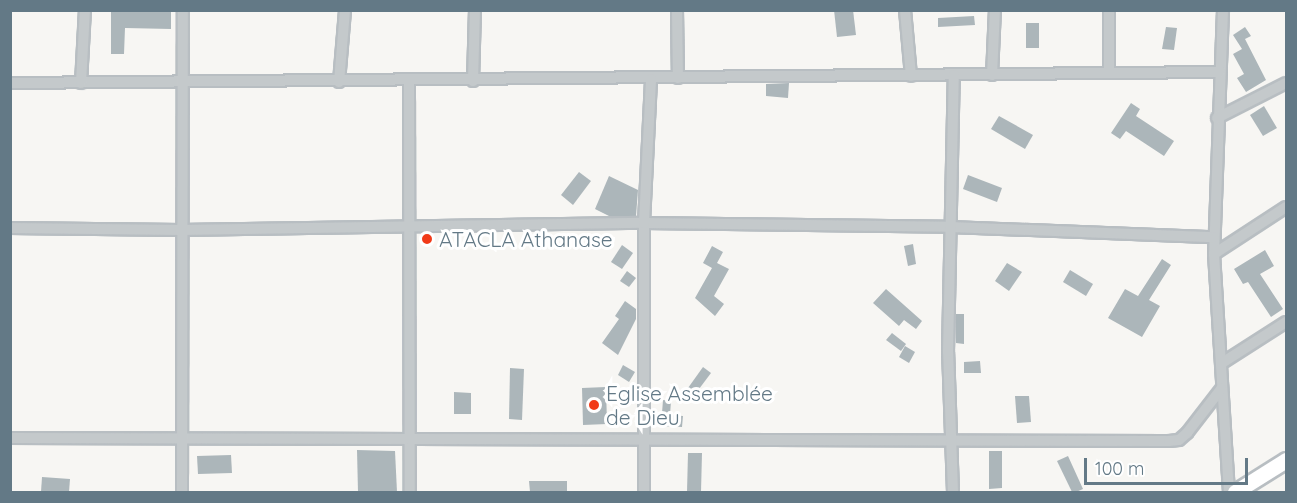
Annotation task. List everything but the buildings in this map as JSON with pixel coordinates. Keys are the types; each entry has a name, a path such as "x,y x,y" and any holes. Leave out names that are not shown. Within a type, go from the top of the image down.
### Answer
{"main road":[{"path":"1235,492 1287,460"}],"street":[{"path":"81,82 85,10"},
{"path":"182,492 180,230 183,10"},
{"path":"339,82 345,10"},
{"path":"473,81 474,10"},
{"path":"677,10 678,78"},
{"path":"905,10 911,76"},
{"path":"992,75 995,10"},
{"path":"1109,10 1109,74"},
{"path":"1223,10 1217,118 1214,254 1229,492"},
{"path":"10,83 473,81 1220,72"},
{"path":"953,492 950,227 954,75"},
{"path":"644,492 644,223 651,79"},
{"path":"409,81 410,492"},
{"path":"1217,118 1287,83"},
{"path":"1214,254 1287,207"},
{"path":"10,228 180,230 644,223 950,227 1214,237"},
{"path":"1222,363 1287,322"},
{"path":"10,438 183,440 409,437 644,439 951,437 1179,440 1221,389"}],"place":[{"name":"ATACLA Athanase","path":"427,239"},
{"name":"Eglise Assemblée de Dieu","path":"594,405"}]}
